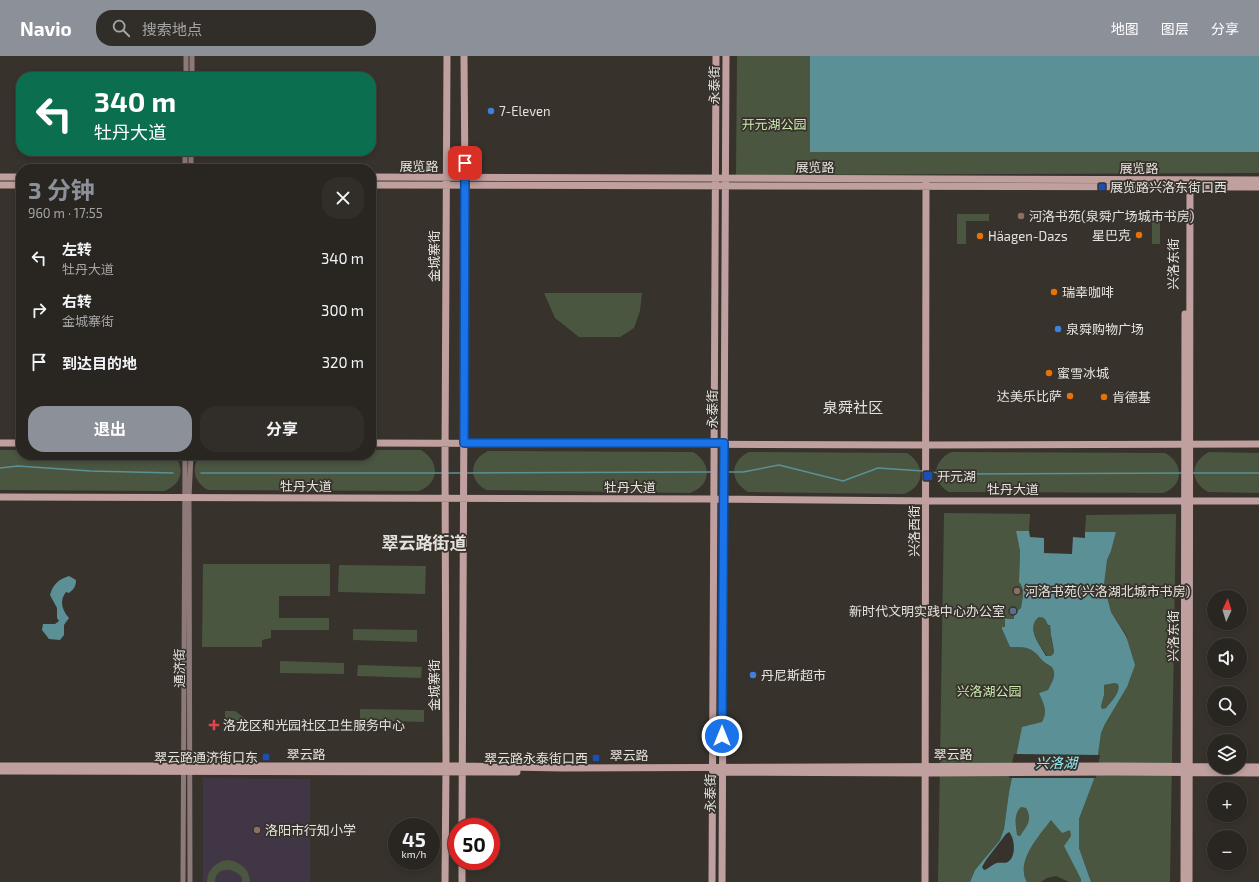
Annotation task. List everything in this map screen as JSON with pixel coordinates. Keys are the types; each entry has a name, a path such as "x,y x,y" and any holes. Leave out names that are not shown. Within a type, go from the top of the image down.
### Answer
{"main road":[{"name":"金城寨街","path":"445,882 447,56"},
{"path":"462,818 465,181 464,56"},
{"name":"永泰街","path":"712,882 716,56"},
{"name":"永泰街","path":"722,882 726,56"},
{"path":"0,177 16,177"},
{"name":"展览路","path":"376,178 447,181 1188,185 1259,188"},
{"name":"展览路","path":"1188,185 1259,180"},
{"name":"展览路","path":"376,185 447,181"},
{"name":"兴洛西街","path":"929,183 928,770 930,882"},
{"path":"0,185 16,185"},
{"name":"兴洛东街","path":"1188,185 1187,770 1189,882"},
{"path":"0,443 16,443"},
{"path":"376,443 724,443 929,445 1259,444"},
{"name":"牡丹大道","path":"0,497 1259,501"},
{"name":"翠云路","path":"0,766 713,770 1113,769 1259,773"},
{"name":"翠云路","path":"0,771 186,768"},
{"name":"翠云路","path":"1187,770 1259,768"},
{"name":"兴洛西街","path":"925,882 928,770"},
{"name":"兴洛东街","path":"1184,882 1187,770"},
{"path":"462,870 462,882"}],"street":[{"path":"186,56 186,72"},
{"path":"192,56 192,72"},
{"name":"通济街","path":"183,882 186,768 187,498 185,460"},
{"name":"通济街","path":"187,498 191,460"},
{"name":"通济街","path":"186,768 190,882"}],"shaded area":[{"name":"洛阳市行知小学","path":"203,778 310,779 310,882 203,882"}],"green space":[{"name":"开元湖公园","path":"737,56 810,56 811,152 1259,152 1259,173 736,175"},
{"path":"957,214 989,214 989,221 966,221 966,244 957,244"},
{"path":"1160,214 1160,244 1152,244 1152,222 1128,222 1128,215"},
{"path":"544,293 642,293 640,311 634,328 620,337 579,337 555,318"},
{"path":"0,450 16,450 16,460 178,460 181,471 178,481 164,491 0,490"},
{"path":"376,450 421,450 432,460 435,472 431,483 419,491 208,490 199,483 197,479 195,474 195,464 198,460 376,460"},
{"path":"488,451 693,452 704,462 707,474 702,485 690,493 486,490 476,481 473,470 477,459"},
{"path":"749,452 907,453 917,463 920,469 920,475 916,486 904,494 748,492 737,482 734,471 738,460"},
{"path":"951,452 1165,453 1176,462 1179,474 1175,485 1170,490 1163,493 949,492 939,483 936,472 940,461"},
{"path":"1209,452 1259,453 1259,493 1208,492 1202,488 1197,483 1195,477 1195,466 1203,456"},
{"name":"兴洛湖公园","path":"944,513 1030,514 1029,531 1016,531 1020,551 1019,582 1024,589 1021,608 1014,619 1005,619 1005,627 1002,629 1010,647 1023,647 1031,650 1051,666 1054,672 1053,679 1048,690 1039,693 1045,708 1045,714 1042,722 1035,725 1016,755 1004,829 1000,840 975,870 970,882 938,882"},
{"path":"1176,514 1170,882 1091,882 1079,848 1079,819 1094,778 1101,733 1127,687 1127,636 1111,612 1104,585 1107,560 1116,532 1085,532 1086,515"},
{"path":"203,564 330,564 330,596 279,596 279,618 329,618 329,630 271,630 271,638 262,640 262,647 202,647"},
{"path":"339,565 426,566 425,594 338,592"},
{"path":"1039,617 1043,617 1050,626 1054,651 1051,656 1047,656 1035,636 1033,626"},
{"path":"353,629 417,630 417,642 353,640"},
{"path":"280,661 344,663 344,674 280,673"},
{"path":"358,665 422,667 421,678 357,676"},
{"path":"1118,683 1119,686 1117,693 1106,708 1102,709 1101,706 1104,695 1104,685"},
{"path":"360,709 424,710 424,722 360,720"},
{"path":"225,711 235,711 254,725 254,730 225,730"},
{"path":"1021,807 1026,808 1029,819 1021,836 1017,835 1016,820 1018,810"},
{"path":"1051,820 1070,829 1082,879 1081,882 1069,882 1056,876 1047,878 1041,882 1027,882 1024,874 1026,858 1035,841"},
{"path":"227,860 236,862 243,866 250,877 250,882 242,882 242,878 239,874 226,870 218,873 215,882 207,882 210,870 219,863"}],"water":[{"path":"810,56 1259,56 1259,152 810,152"},
{"name":"兴洛湖","path":"1016,531 1029,531 1030,537 1044,538 1044,553 1072,554 1073,537 1085,538 1085,532 1116,532 1107,560 1104,585 1111,612 1126,636 1135,665 1127,687 1101,733 1094,779 1079,819 1079,848 1091,882 1081,882 1081,879 1064,846 1071,836 1070,830 1062,833 1051,820 1035,841 1026,858 1024,874 1027,882 970,882 975,870 1000,840 1004,829 1009,792 1022,727 1042,722 1045,711 1044,704 1039,693 1048,690 1054,676 1054,672 1050,665 1031,650 1023,647 1010,647 1002,629 1002,627 1005,627 1005,619 1003,619 1004,616 1006,616 1006,619 1014,619 1014,614 1021,608 1023,591 1019,582 1020,551","holes":["1041,617 1045,619 1048,625 1050,625 1054,651 1051,656 1046,656 1037,642 1033,631 1035,621","1115,683 1118,684 1119,687 1113,700 1106,708 1102,709 1101,706 1104,695 1104,685","1021,807 1026,808 1029,816 1028,823 1020,836 1017,835 1016,824 1018,810","1009,832 1013,838 1014,851 1011,859 1007,862 995,864 984,870 982,867 986,860"]},
{"path":"69,576 76,580 76,582 75,586 69,593 66,592 62,602 63,609 69,618 64,625 64,635 60,640 49,639 42,630 43,624 55,624 59,621 57,618 57,608 50,595 56,583"}],"pier":[{"path":"1014,754 1100,755 1096,778 1009,778"}],"waterway":[{"path":"727,472 743,472 779,465 843,481 878,468 923,471"},
{"path":"0,468 18,466 90,471 173,473"},
{"path":"465,473 712,472"},
{"path":"928,472 959,474 1182,473"},
{"path":"201,473 444,473"},
{"path":"447,473 462,473"},
{"path":"1193,473 1259,473"}],"place":[{"name":"7-Eleven","path":"491,111"},
{"name":"展览路兴洛东街口西","path":"1102,187"},
{"name":"河洛书苑(泉舜广场城市书房)","path":"1021,216"},
{"name":"星巴克","path":"1139,235"},
{"name":"Häagen-Dazs","path":"980,236"},
{"name":"瑞幸咖啡","path":"1054,292"},
{"name":"泉舜购物广场","path":"1058,329"},
{"name":"蜜雪冰城","path":"1049,373"},
{"name":"达美乐比萨","path":"1070,396"},
{"name":"肯德基","path":"1104,397"},
{"name":"开元湖","path":"928,476"},
{"name":"河洛书苑(兴洛湖北城市书房)","path":"1017,591"},
{"name":"新时代文明实践中心办公室","path":"1013,611"},
{"name":"丹尼斯超市","path":"753,675"},
{"name":"洛龙区和光园社区卫生服务中心","path":"214,725"},
{"name":"翠云路通济街口东","path":"266,757"},
{"name":"翠云路永泰街口西","path":"596,758"},
{"name":"洛阳市行知小学","path":"257,830"}],"district":[{"name":"泉舜社区","path":"853,408"},
{"name":"翠云路街道","path":"424,543"}],"route":[{"path":"465,163 464,443 724,443 722,736"}]}
